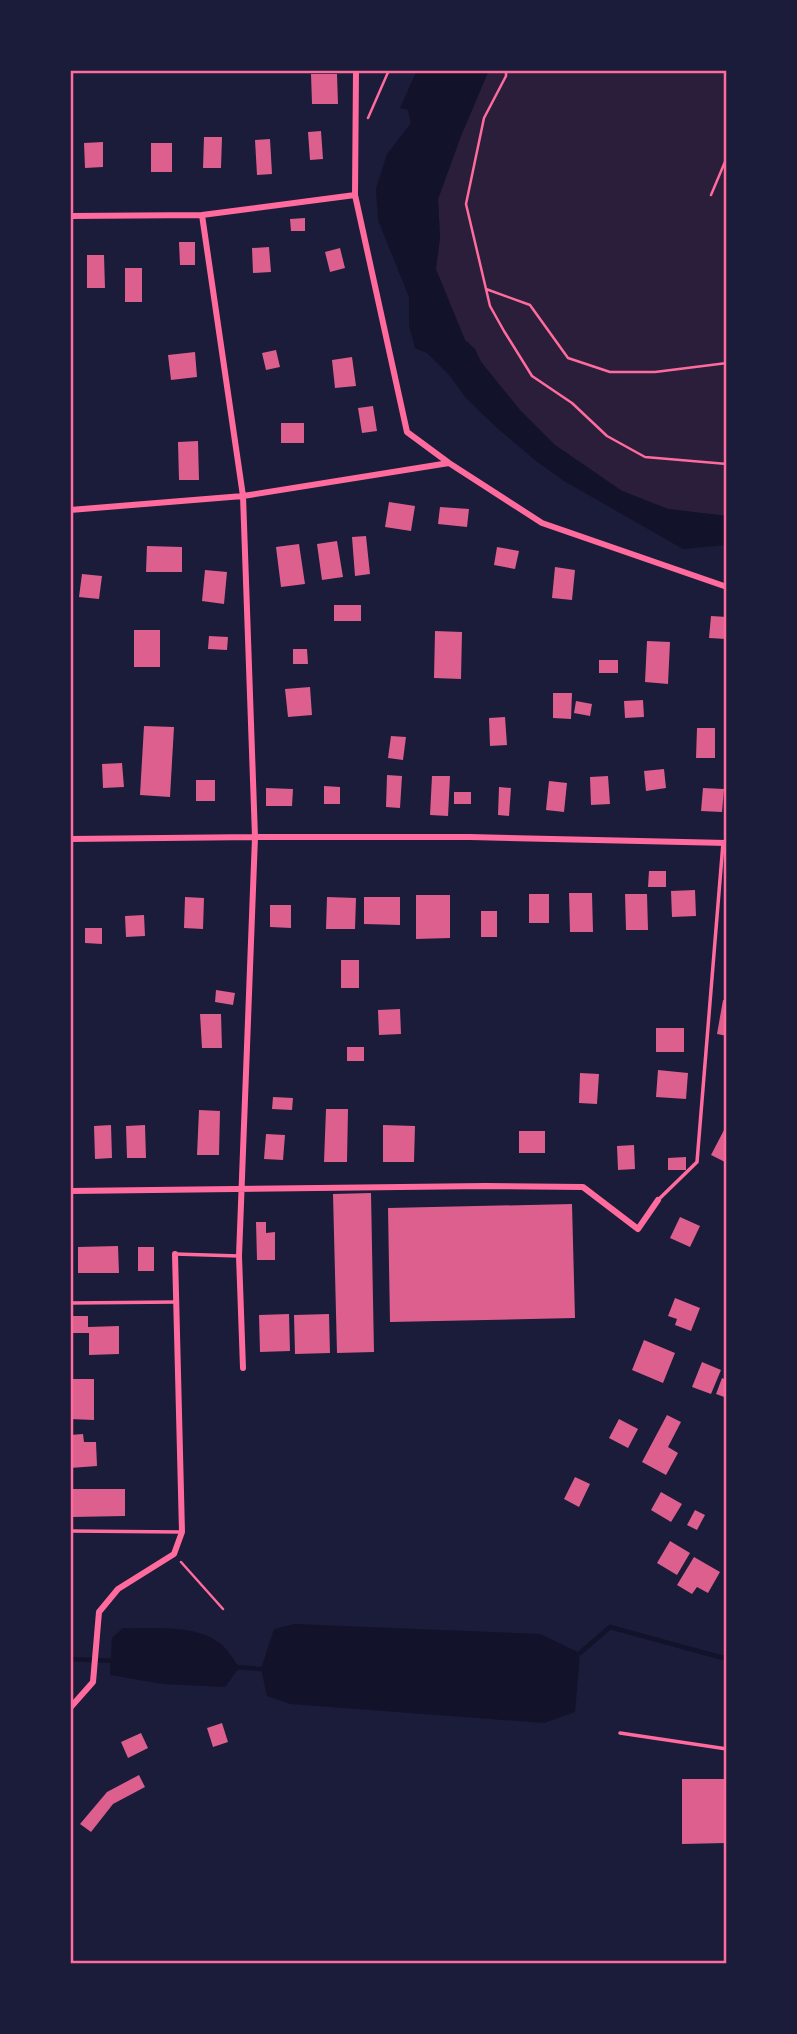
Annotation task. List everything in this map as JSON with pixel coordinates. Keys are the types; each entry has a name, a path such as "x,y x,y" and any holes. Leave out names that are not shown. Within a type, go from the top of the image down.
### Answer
{"street":[{"path":"356,70 355,195 407,432 449,463 542,523 727,587"},
{"path":"70,216 202,215 355,195"},
{"path":"202,215 243,496 255,836 239,1256 243,1368"},
{"path":"70,510 243,496 449,463"},
{"path":"70,839 470,837 725,843"},
{"path":"70,1191 583,1187 638,1228 658,1200"},
{"path":"70,1708 93,1682 99,1612 118,1588 174,1554 182,1532 175,1254"}],"lane":[{"path":"658,1200 696,1162 725,843"},
{"path":"175,1254 239,1256"},
{"path":"70,1303 176,1302"},
{"path":"70,1531 182,1532"},
{"path":"620,1733 727,1749"}],"path":[{"path":"366,121 388,70"},
{"path":"506,70 506,76 484,118 466,204 490,306 532,376 572,403 607,436 645,457 727,464"},
{"path":"711,195 727,157"},
{"path":"485,289 530,305 568,358 610,372 655,372 727,363"},
{"path":"174,1554 223,1609"}],"shaded area":[{"path":"417,70 489,70 438,199 440,238 436,269 465,340 475,349 481,362 520,410 555,445 622,491 668,509 727,516 727,545 683,549 564,481 496,427 466,398 449,375 427,353 415,348 409,326 409,297 378,220 376,189 387,154 411,123 408,110 400,108"},
{"path":"489,70 727,70 727,516 668,509 622,491 555,445 520,410 481,362 475,349 465,340 435,269 440,238 438,199"},
{"path":"294,1624 540,1634 580,1653 575,1712 544,1723 290,1704 267,1696 261,1669 274,1629"},
{"path":"123,1628 178,1629 205,1635 226,1649 239,1668 225,1687 163,1684 110,1675 112,1638"}],"building":[{"path":"311,74 337,74 338,104 312,104"},
{"path":"321,131 323,159 310,160 308,132"},
{"path":"204,137 222,137 221,168 203,168"},
{"path":"270,139 272,174 257,175 255,140"},
{"path":"103,142 103,167 85,168 84,143"},
{"path":"151,143 172,143 172,172 151,172"},
{"path":"305,218 305,231 291,231 290,219"},
{"path":"179,242 195,242 195,265 180,265"},
{"path":"269,247 271,272 253,273 252,248"},
{"path":"340,248 345,268 330,272 325,252"},
{"path":"87,255 104,255 105,288 87,288"},
{"path":"125,268 142,268 142,302 125,302"},
{"path":"276,350 280,367 266,370 262,353"},
{"path":"195,352 197,377 171,380 168,355"},
{"path":"352,357 356,386 335,388 332,360"},
{"path":"373,406 377,431 362,433 358,408"},
{"path":"281,423 304,423 304,443 281,443"},
{"path":"198,441 199,480 179,480 178,442"},
{"path":"389,502 415,506 411,531 385,527"},
{"path":"440,507 469,509 467,527 438,524"},
{"path":"366,536 370,574 355,576 352,537"},
{"path":"337,541 343,577 322,580 317,544"},
{"path":"299,544 305,584 281,587 276,547"},
{"path":"147,546 182,547 182,572 146,572"},
{"path":"497,547 519,551 515,569 494,565"},
{"path":"555,567 575,570 572,600 552,598"},
{"path":"205,570 227,572 224,604 202,601"},
{"path":"82,574 102,576 99,599 79,597"},
{"path":"334,605 361,605 361,621 334,621"},
{"path":"711,616 727,617 726,639 709,638"},
{"path":"134,630 160,630 160,667 134,667"},
{"path":"435,631 462,632 461,679 434,678"},
{"path":"209,636 228,637 227,650 208,649"},
{"path":"647,641 670,642 668,684 645,682"},
{"path":"293,649 307,649 308,664 293,664"},
{"path":"599,660 618,660 618,673 599,673"},
{"path":"310,687 312,715 288,717 285,689"},
{"path":"553,693 572,693 571,719 553,718"},
{"path":"643,700 644,717 625,718 624,701"},
{"path":"576,701 592,704 590,716 574,713"},
{"path":"505,717 507,745 490,746 489,718"},
{"path":"144,726 174,727 170,797 140,795"},
{"path":"697,728 715,728 715,758 696,758"},
{"path":"391,736 406,737 403,760 388,758"},
{"path":"122,763 124,787 103,788 102,764"},
{"path":"664,769 666,788 646,791 644,771"},
{"path":"387,775 402,776 400,808 386,807"},
{"path":"432,776 450,776 448,816 430,815"},
{"path":"608,776 610,804 591,805 590,777"},
{"path":"196,780 215,780 215,801 196,801"},
{"path":"549,781 567,783 564,812 546,810"},
{"path":"324,786 340,787 340,804 324,804"},
{"path":"499,787 511,788 509,816 498,815"},
{"path":"266,788 293,789 292,806 266,806"},
{"path":"703,788 724,789 722,812 701,811"},
{"path":"454,792 471,792 471,804 454,804"},
{"path":"649,871 666,871 666,887 648,887"},
{"path":"695,890 696,916 672,917 671,891"},
{"path":"569,893 592,893 593,932 570,932"},
{"path":"529,894 549,894 549,923 529,923"},
{"path":"625,894 647,894 648,930 626,930"},
{"path":"416,895 450,895 450,938 416,939"},
{"path":"185,897 204,898 203,929 184,928"},
{"path":"327,897 356,898 355,929 326,929"},
{"path":"364,897 400,897 400,925 364,924"},
{"path":"270,905 291,905 291,928 270,927"},
{"path":"481,911 497,911 497,937 481,937"},
{"path":"144,915 145,936 126,937 125,916"},
{"path":"85,928 102,928 102,944 85,943"},
{"path":"341,960 359,960 359,988 341,988"},
{"path":"216,990 235,993 233,1005 215,1002"},
{"path":"723,1000 727,1001 727,1036 717,1034"},
{"path":"400,1009 401,1034 379,1035 378,1010"},
{"path":"200,1014 221,1014 222,1048 202,1048"},
{"path":"656,1028 684,1028 684,1052 656,1052"},
{"path":"347,1047 364,1047 364,1061 347,1061"},
{"path":"658,1070 688,1073 686,1099 656,1097"},
{"path":"580,1073 599,1074 597,1104 579,1103"},
{"path":"273,1097 293,1098 292,1110 272,1109"},
{"path":"326,1109 348,1109 347,1162 324,1162"},
{"path":"199,1110 220,1111 219,1155 197,1155"},
{"path":"111,1125 112,1158 95,1159 94,1126"},
{"path":"145,1125 146,1158 127,1158 126,1126"},
{"path":"383,1125 415,1126 414,1162 383,1162"},
{"path":"724,1130 727,1131 727,1163 711,1155"},
{"path":"519,1131 545,1131 545,1153 519,1153"},
{"path":"266,1134 285,1135 283,1160 264,1159"},
{"path":"634,1145 635,1169 618,1170 617,1146"},
{"path":"686,1157 686,1170 668,1170 668,1158"},
{"path":"371,1193 374,1352 337,1353 333,1194"},
{"path":"572,1204 575,1318 390,1322 388,1208"},
{"path":"680,1217 700,1226 690,1247 670,1238"},
{"path":"256,1222 266,1222 266,1233 275,1232 275,1260 257,1260"},
{"path":"118,1246 119,1273 78,1273 78,1247"},
{"path":"138,1247 154,1247 154,1271 138,1271"},
{"path":"675,1298 700,1308 691,1331 675,1325 677,1319 668,1316"},
{"path":"289,1314 290,1351 260,1352 259,1315"},
{"path":"329,1314 330,1353 295,1354 294,1315"},
{"path":"71,1316 88,1316 88,1327 119,1326 119,1354 89,1355 89,1333 72,1333"},
{"path":"644,1340 675,1353 663,1383 632,1370"},
{"path":"702,1362 721,1370 711,1394 692,1387"},
{"path":"722,1378 727,1380 727,1398 716,1394"},
{"path":"70,1379 94,1379 94,1420 70,1419"},
{"path":"667,1415 681,1422 668,1447 678,1453 666,1475 642,1462"},
{"path":"619,1419 638,1429 628,1448 609,1438"},
{"path":"83,1434 84,1442 96,1442 97,1466 70,1468 70,1435"},
{"path":"575,1477 590,1484 579,1507 564,1499"},
{"path":"71,1489 125,1489 125,1516 72,1517"},
{"path":"661,1492 682,1504 671,1522 651,1510"},
{"path":"695,1510 705,1515 697,1530 687,1525"},
{"path":"670,1541 690,1553 677,1575 657,1563"},
{"path":"694,1557 720,1572 708,1593 697,1587 692,1594 677,1585"},
{"path":"222,1723 228,1742 213,1747 207,1728"},
{"path":"141,1733 148,1748 128,1758 121,1742"},
{"path":"139,1775 145,1787 113,1804 91,1832 80,1824 107,1792"},
{"path":"682,1779 725,1779 726,1843 682,1844"}],"waterway":[{"path":"580,1653 610,1627 727,1659"},
{"path":"70,1659 115,1661"},
{"path":"235,1667 261,1669"}]}
